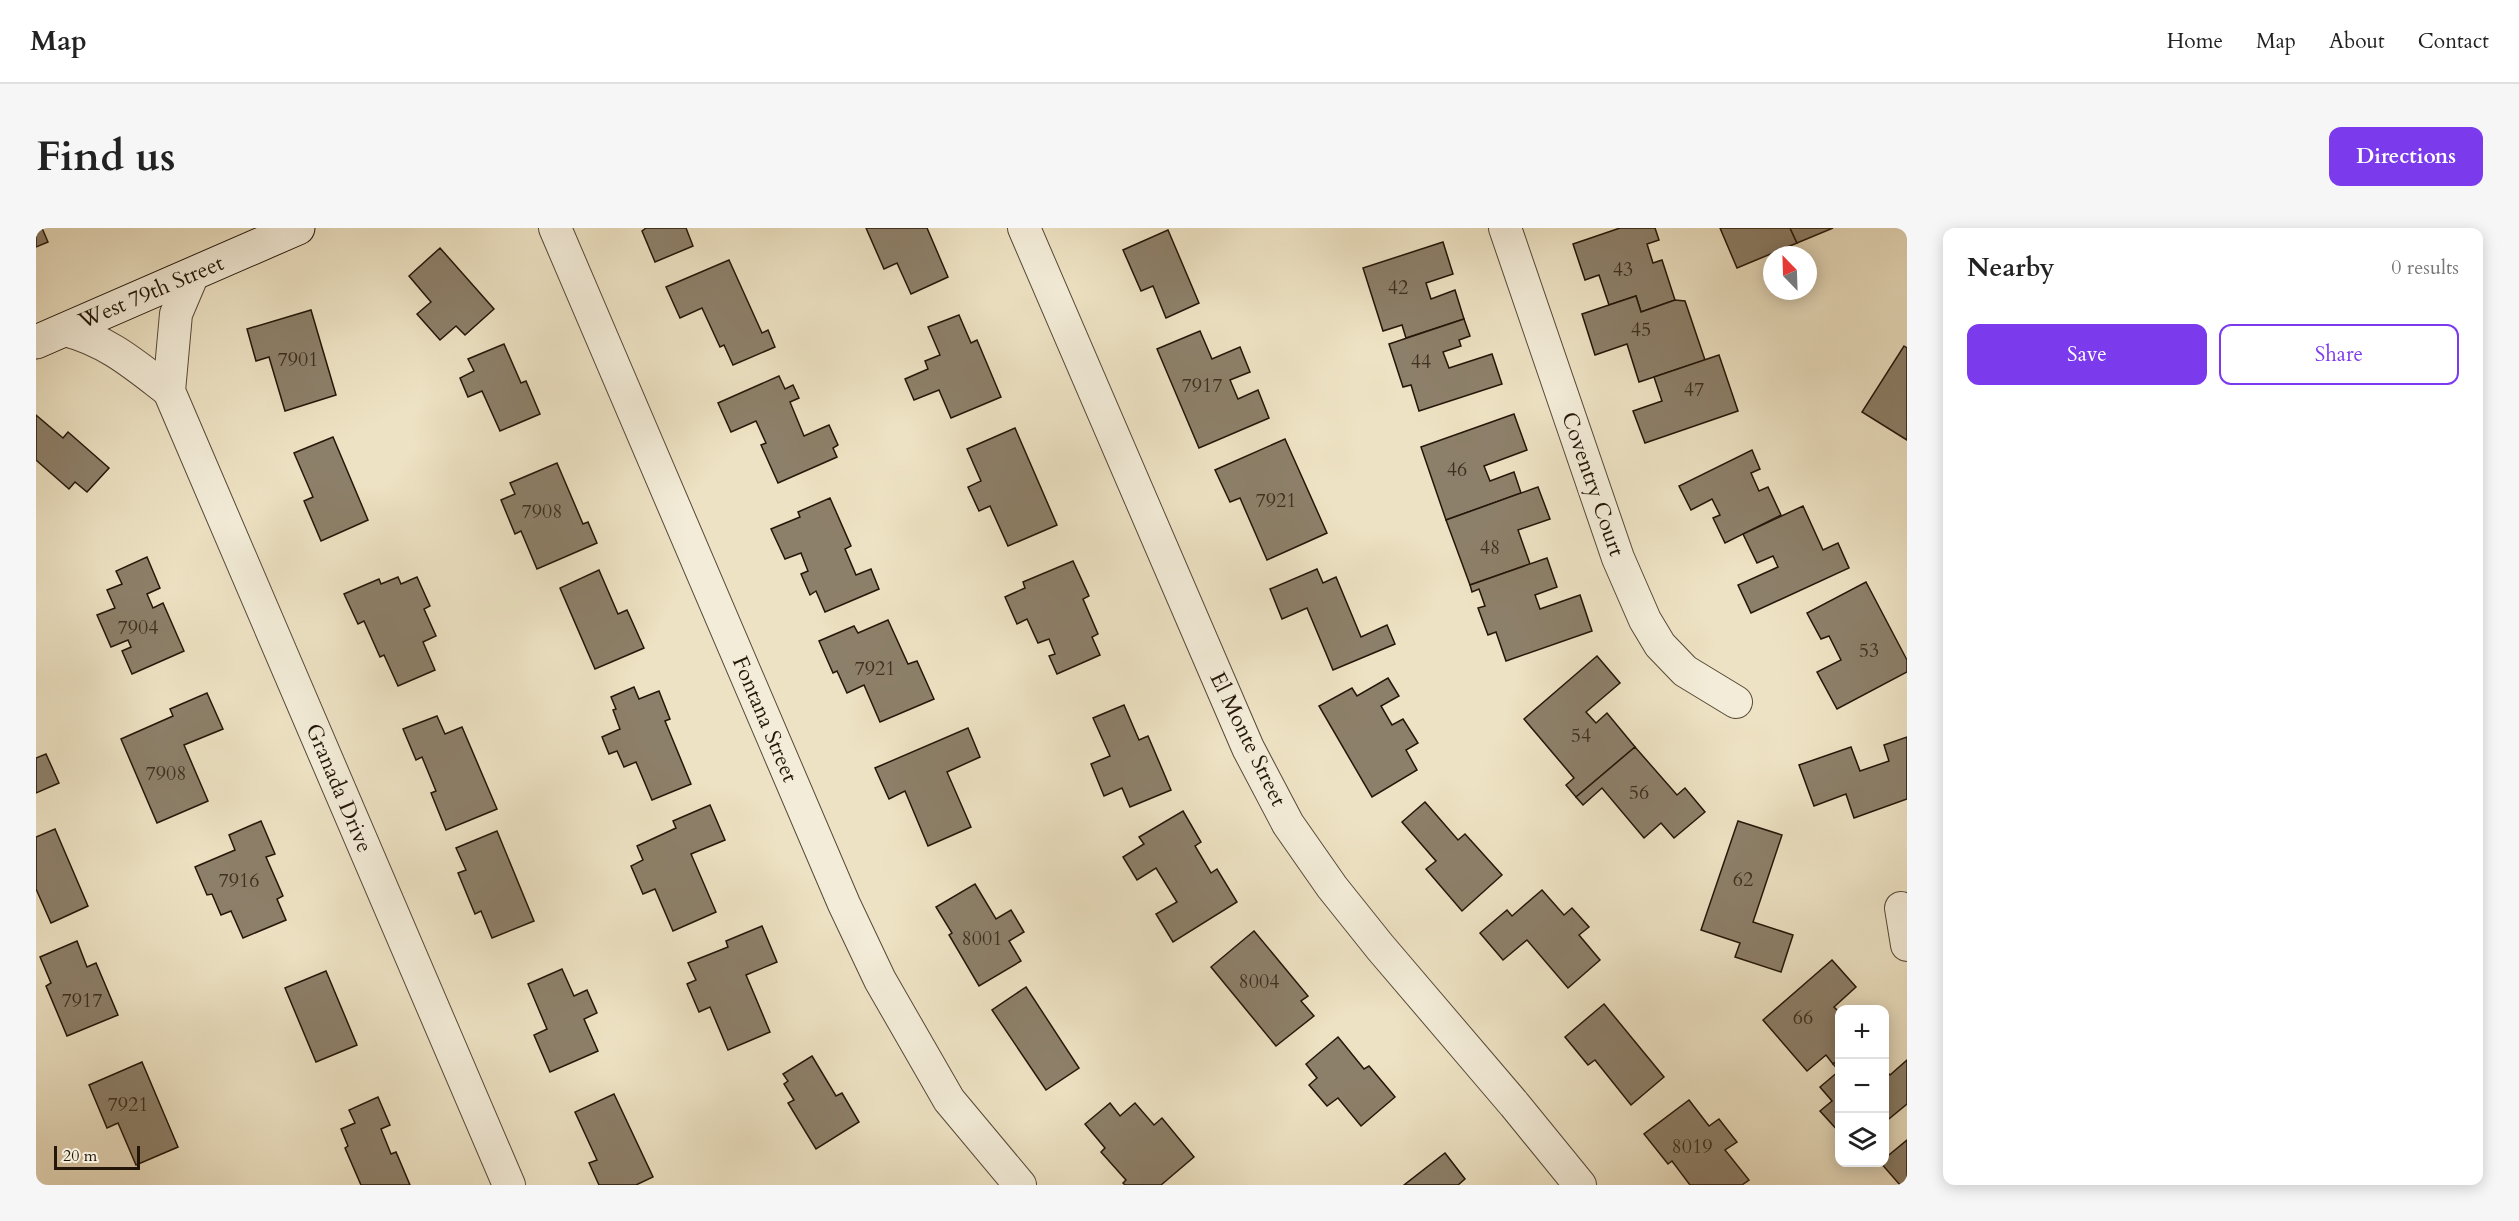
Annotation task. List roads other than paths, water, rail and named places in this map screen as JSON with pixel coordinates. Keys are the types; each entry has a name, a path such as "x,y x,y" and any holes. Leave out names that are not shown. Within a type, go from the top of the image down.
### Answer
{"street":[{"name":"West 79th Street","path":"50,336 298,228"},
{"name":"Fontana Street","path":"555,228 844,904 880,980 950,1100 1020,1185"},
{"name":"El Monte Street","path":"1024,228 1248,748 1288,824 1332,887 1380,947 1580,1185"},
{"name":"Coventry Court","path":"1504,228 1618,558 1645,620 1660,645 1685,671 1736,702"},
{"path":"169,392 176,314 193,274"},
{"path":"50,336 88,335 103,343 169,392"},
{"name":"Granada Drive","path":"169,392 509,1185"},
{"path":"1900,908 1907,945"}]}
